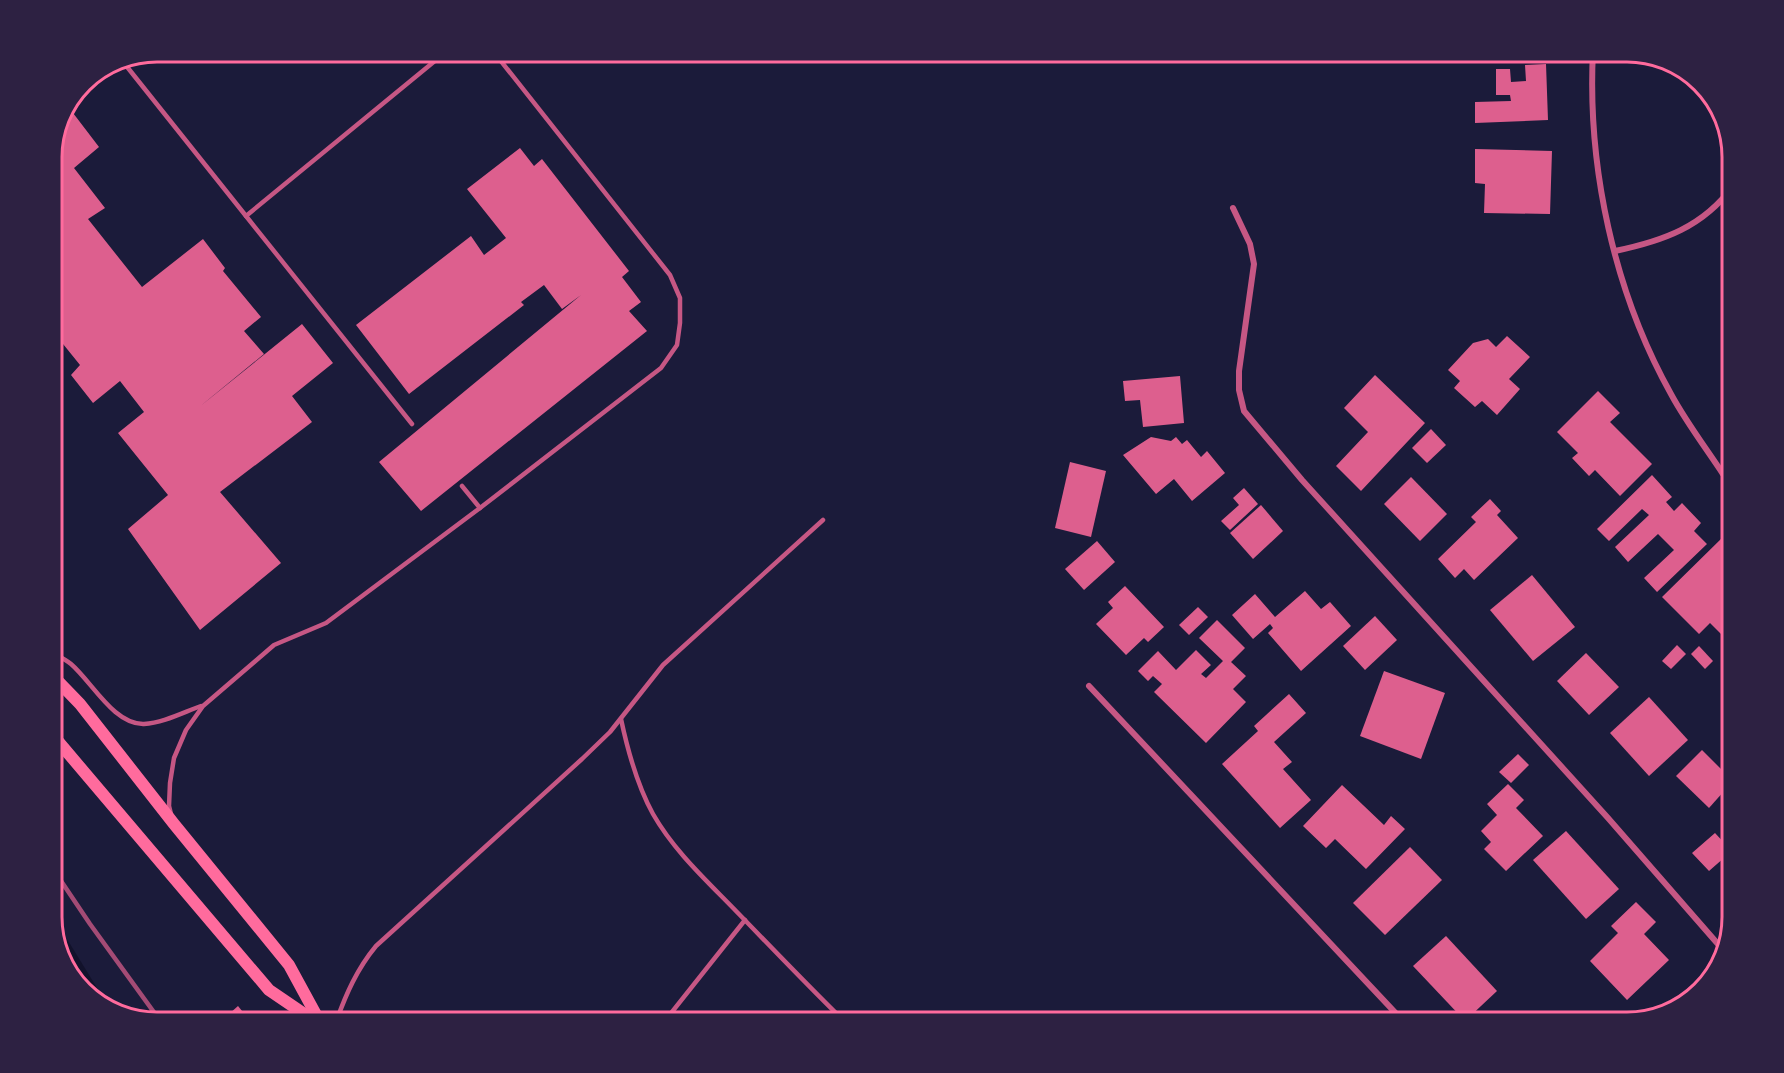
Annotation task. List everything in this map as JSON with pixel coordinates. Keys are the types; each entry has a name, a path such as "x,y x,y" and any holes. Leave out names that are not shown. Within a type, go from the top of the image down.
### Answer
{"main road":[{"path":"62,685 80,704 289,965 313,1012"},
{"path":"62,747 268,990 302,1012"}],"street":[{"path":"1593,62 1593,134 1601,196 1638,327 1671,394 1722,471"},
{"path":"1615,251 1667,237 1695,223 1722,200"},
{"path":"1233,208 1251,244 1254,264 1239,371 1239,390 1244,411 1302,480 1608,818 1718,944"},
{"path":"1089,686 1395,1012"}],"lane":[{"path":"246,216 434,62"},
{"path":"174,824 169,806 174,758 186,730 203,706 274,645 326,623 480,508 661,368 677,345 680,298 670,275 502,62"},
{"path":"127,67 412,424"},
{"path":"462,486 480,508"},
{"path":"340,1012 362,963 376,946 582,759 621,719 663,665 823,520"},
{"path":"62,659 128,721 145,724 155,722 203,706"},
{"path":"621,719 626,746 637,777 653,814 675,846 835,1012"},
{"path":"672,1012 745,920"}],"shaded area":[{"path":"63,932 100,992 85,979 71,959"}],"building":[{"path":"1546,64 1548,120 1475,123 1475,102 1511,101 1510,95 1496,95 1496,69 1510,69 1511,82 1526,81 1525,65"},
{"path":"72,112 99,147 74,168 105,208 88,219 142,287 203,239 225,268 223,271 261,317 244,331 264,354 198,408 302,324 333,363 292,396 312,422 220,492 281,563 200,630 128,529 168,495 118,433 144,412 120,381 93,403 71,375 80,365 62,343 62,150 65,132"},
{"path":"520,148 534,166 542,159 629,271 622,277 641,302 629,311 647,331 421,511 379,462 581,295 562,309 544,285 521,302 524,305 409,394 356,325 471,236 484,255 506,238 467,189"},
{"path":"1475,149 1552,151 1550,214 1484,213 1485,184 1475,183"},
{"path":"1507,336 1530,357 1509,379 1520,389 1497,415 1482,401 1475,407 1454,388 1460,381 1448,370 1473,343 1488,339 1496,347"},
{"path":"1375,375 1425,423 1361,491 1336,466 1368,432 1344,408"},
{"path":"1180,376 1184,423 1143,427 1140,400 1125,401 1123,381"},
{"path":"1598,391 1620,413 1610,422 1652,464 1620,496 1595,470 1589,476 1572,458 1578,453 1557,432"},
{"path":"1431,429 1446,445 1427,463 1412,448"},
{"path":"1151,437 1171,441 1176,437 1182,444 1187,440 1201,457 1207,451 1225,473 1192,501 1174,479 1156,494 1123,455"},
{"path":"1070,462 1106,471 1091,537 1055,528"},
{"path":"1652,475 1672,497 1666,502 1674,511 1682,503 1701,523 1694,531 1707,544 1657,592 1644,578 1674,550 1658,534 1628,562 1615,547 1649,515 1642,509 1609,541 1597,529"},
{"path":"1411,477 1447,514 1420,541 1384,504"},
{"path":"1244,488 1258,504 1230,530 1221,521 1239,505 1233,498"},
{"path":"1490,499 1501,511 1497,515 1518,538 1474,580 1464,569 1455,578 1438,559 1476,522 1471,517"},
{"path":"1261,505 1283,531 1253,559 1230,533"},
{"path":"1722,538 1722,635 1710,623 1699,634 1662,597"},
{"path":"1097,541 1115,562 1084,590 1065,569"},
{"path":"1532,575 1575,627 1533,661 1490,610"},
{"path":"1125,586 1164,627 1148,642 1144,638 1126,655 1096,624 1113,608 1108,602"},
{"path":"1305,591 1321,609 1330,602 1351,626 1301,671 1268,633 1273,628 1270,624 1253,639 1232,615 1255,594 1275,617"},
{"path":"1198,607 1208,617 1189,635 1179,625"},
{"path":"1375,616 1397,640 1365,670 1343,646"},
{"path":"1217,620 1245,648 1231,662 1246,676 1233,689 1246,702 1206,743 1154,692 1162,684 1153,676 1148,681 1138,671 1158,651 1176,670 1196,650 1211,665 1201,674 1206,678 1223,661 1199,638"},
{"path":"1677,645 1686,654 1671,669 1662,661"},
{"path":"1699,646 1713,661 1705,669 1691,654"},
{"path":"1586,653 1619,687 1589,715 1557,681"},
{"path":"1384,671 1445,693 1421,759 1360,736"},
{"path":"1289,694 1306,713 1274,742 1292,762 1283,769 1311,800 1280,828 1222,764 1258,731 1254,726"},
{"path":"1649,697 1688,740 1649,776 1610,733"},
{"path":"1702,750 1722,770 1722,793 1709,808 1676,776"},
{"path":"1518,754 1529,765 1511,783 1499,772"},
{"path":"1508,784 1524,800 1516,808 1543,836 1506,871 1484,849 1491,842 1481,831 1497,815 1487,804"},
{"path":"1342,785 1384,825 1391,816 1405,829 1366,869 1335,839 1326,848 1303,826"},
{"path":"1566,831 1619,889 1586,919 1533,860"},
{"path":"1715,833 1722,841 1722,860 1709,871 1692,853"},
{"path":"1410,847 1442,880 1385,935 1353,903"},
{"path":"1636,902 1656,922 1644,934 1669,960 1627,1000 1590,961 1618,933 1611,926"},
{"path":"1446,936 1497,991 1475,1012 1456,1012 1413,966"},
{"path":"238,1006 243,1012 231,1012"}],"railway":[{"path":"62,882 154,1012"}]}
